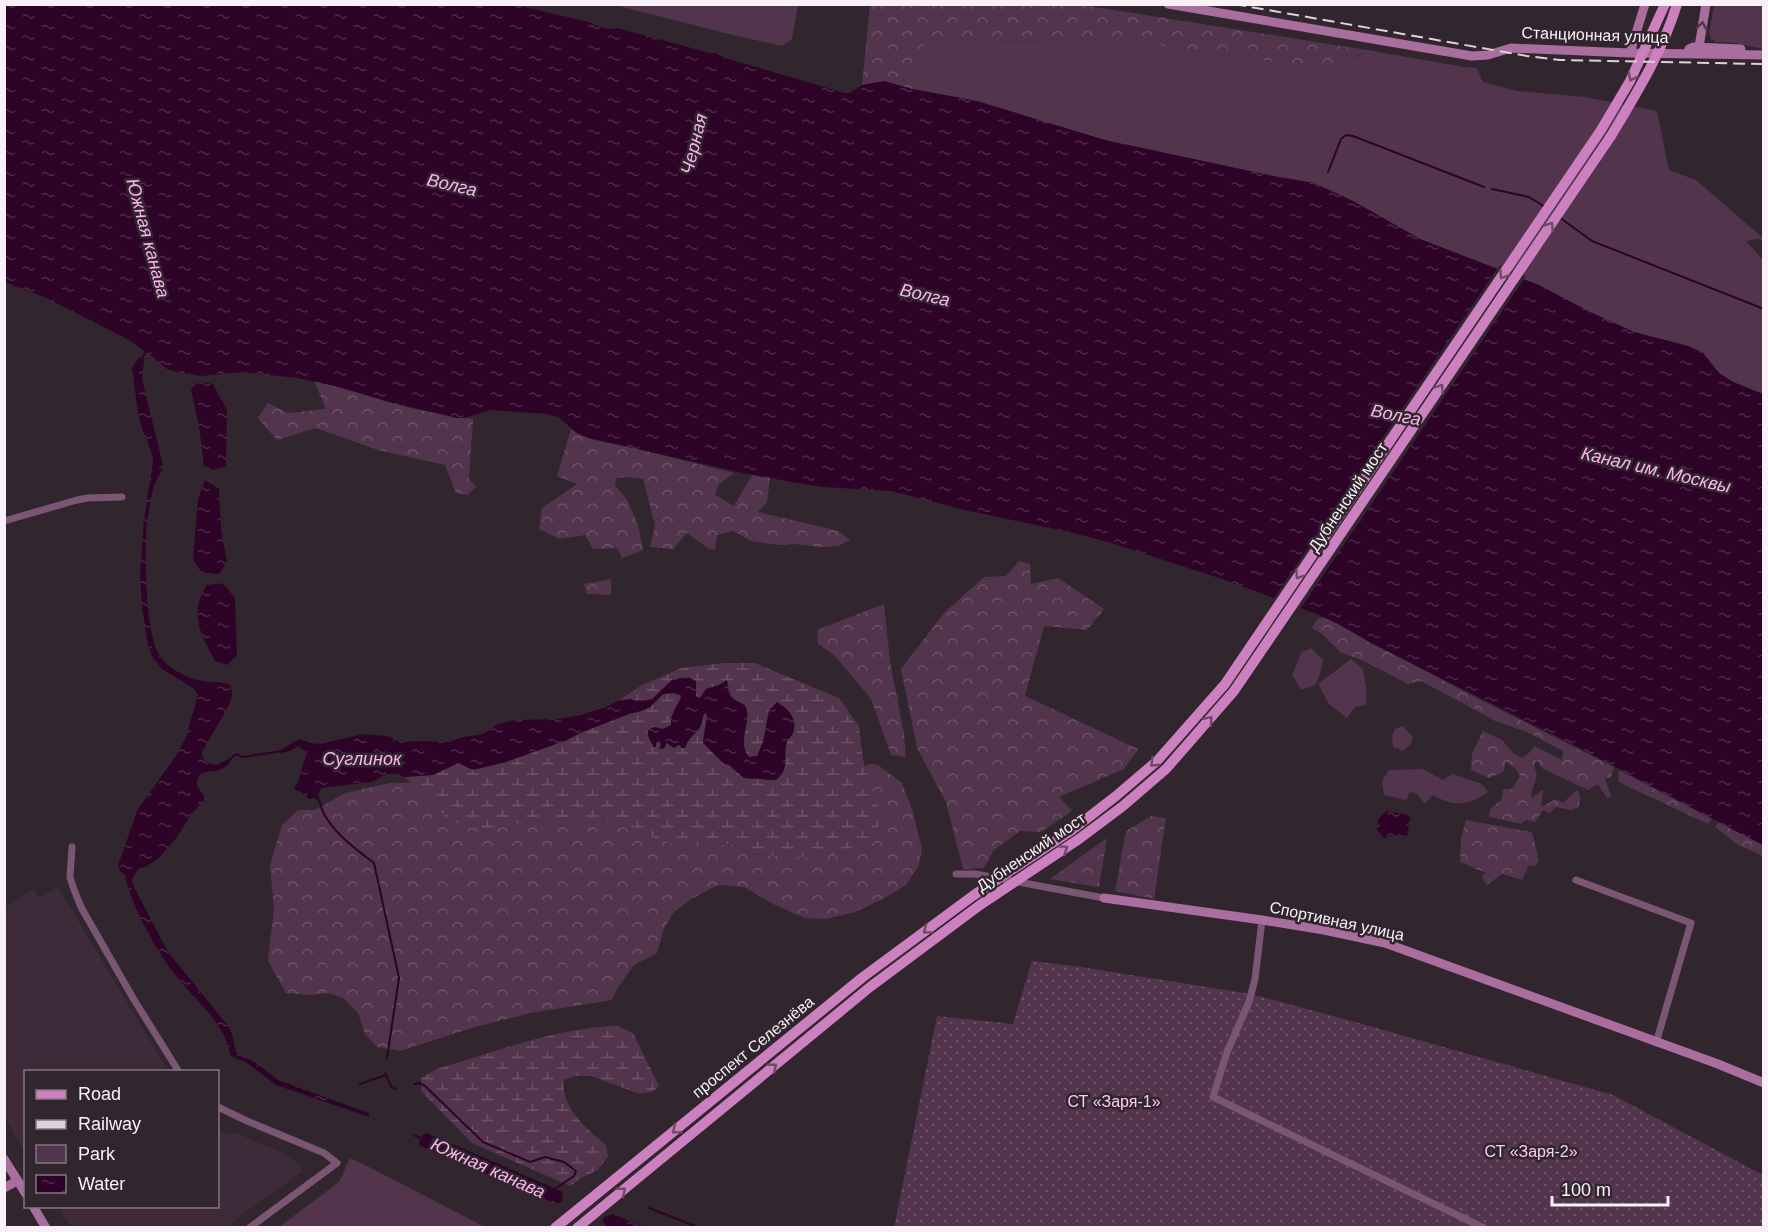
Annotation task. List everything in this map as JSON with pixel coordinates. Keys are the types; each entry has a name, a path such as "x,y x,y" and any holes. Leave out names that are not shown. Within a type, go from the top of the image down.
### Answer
{"main road":[{"name":"Станционная улица","path":"1168,4 1472,56 1488,55 1511,48 1764,53"},
{"path":"1630,52 1645,4"},
{"name":"Дубненский мост","path":"974,895 1072,830 1116,796 1157,761 1225,684 1601,130 1630,81 1665,4"},
{"name":"Дубненский мост","path":"980,905 1079,839 1123,806 1166,769 1234,690 1611,136 1641,86 1673,18 1677,4"},
{"path":"1699,47 1706,4"},
{"name":"Станционная улица","path":"1682,53 1693,47 1745,49 1764,53"},
{"name":"проспект Селезнёва","path":"555,1227 863,977 974,895"},
{"name":"Спортивная улица","path":"1104,898 1262,920 1385,943 1718,1064 1764,1083"},
{"name":"проспект Селезнёва","path":"581,1226 870,987 980,905"},
{"path":"6,1163 24,1191"},
{"path":"4,1188 17,1180"},
{"path":"34,1208 46,1227"}],"street":[{"path":"4,521 77,500 122,497"},
{"path":"72,847 70,877 81,907 178,1070"},
{"name":"Спортивная улица","path":"956,874 975,874 1104,898"},
{"path":"1576,880 1691,923 1656,1043"},
{"path":"1262,920 1255,979 1249,1002 1227,1052 1213,1096 1484,1227"},
{"path":"219,1107 324,1153 337,1163 249,1227"}],"shaded area":[{"path":"58,887 167,1070 24,1070 24,1151 5,1118 5,907 34,889 39,898"},
{"path":"219,1130 227,1135 234,1132 283,1153 295,1160 303,1171 245,1212 228,1227 71,1227 59,1208 219,1208"}],"green space":[{"path":"614,5 798,5 792,39 782,46"},
{"path":"870,5 1082,5 1367,51 1328,70 1137,42 925,41 912,89 884,81 862,85"},
{"path":"1714,5 1763,5 1763,49 1735,43 1716,42 1711,39 1709,34"},
{"path":"924,41 1138,42 1328,70 1367,50 1477,68 1483,82 1517,91 1585,97 1657,111 1669,170 1696,180 1763,238 1763,240 1746,241 1763,260 1763,394 1733,382 1719,373 1703,353 1688,346 1634,332 1539,285 1420,239 1353,201 1314,183 1104,140 977,101 912,89"},
{"path":"314,381 434,413 473,419 469,479 476,487 468,495 456,493 445,465 378,450 316,428 277,440 258,418 268,403 288,413 326,409"},
{"path":"571,429 593,439 734,473 719,484 715,495 734,506 752,475 770,478 767,502 758,512 839,531 850,540 838,546 778,545 751,541 733,531 717,535 715,549 709,549 687,533 673,549 650,547 655,525 643,479 626,477 616,478 615,485 627,500 638,525 643,550 622,558 617,548 593,549 585,535 559,539 539,529 542,508 577,484 557,476"},
{"path":"1019,561 1030,564 1031,584 1058,578 1104,609 1087,630 1044,626 1025,696 1138,749 1124,769 1059,797 1072,811 1041,832 1020,831 994,850 984,868 963,869 946,802 917,748 901,669 944,613 984,577 1006,576"},
{"path":"611,579 611,595 587,594 584,584"},
{"path":"884,604 890,661 904,734 906,757 891,755 871,699 835,656 818,644 817,630"},
{"path":"1324,617 1467,693 1614,767 1611,777 1605,779 1611,795 1608,799 1598,784 1588,790 1542,768 1537,760 1534,765 1537,776 1531,793 1532,798 1543,790 1541,807 1556,799 1563,803 1577,790 1580,796 1579,807 1571,810 1556,807 1550,813 1543,810 1535,822 1526,820 1521,824 1489,817 1490,809 1501,800 1504,789 1512,789 1520,776 1516,769 1506,762 1503,772 1489,778 1471,770 1472,753 1483,731 1502,740 1513,753 1522,758 1534,746 1562,760 1563,751 1527,732 1496,721 1421,681 1408,684 1364,661 1340,652 1322,634 1312,628 1317,619"},
{"path":"1311,648 1323,660 1320,674 1315,685 1301,690 1292,675 1301,653"},
{"path":"1351,659 1363,669 1366,705 1355,707 1347,718 1329,704 1318,684"},
{"path":"723,663 755,663 839,698 859,726 863,760 882,818 874,835 859,845 813,858 749,854 733,844 681,847 611,822 540,819 484,829 468,827 449,820 405,777 433,775 458,763 474,769 506,762 641,711 650,707 663,694 674,693 681,697 673,712 671,725 663,729 654,727 651,742 653,744 660,741 661,745 667,743 674,748 679,745 685,748 689,739 701,725 706,713 703,739 706,746 744,778 776,780 786,743 793,733 763,742 757,756 748,757 744,749 745,705 732,696 728,682 706,689 700,698 696,697 696,681 681,677 671,682 652,699 618,701 642,685 682,668"},
{"path":"1403,726 1413,737 1411,744 1403,751 1393,747 1392,736 1395,729"},
{"path":"869,764 878,765 902,783 912,809 922,849 919,865 906,885 855,912 826,919 805,918 775,905 744,887 718,885 691,899 673,913 663,931 657,953 634,965 618,987 612,1000 531,1013 475,1027 400,1051 377,1047 365,1034 358,1013 343,998 328,993 311,995 286,993 268,961 274,909 270,865 282,825 298,810 315,810 345,793 390,783 429,782 716,845 733,844 749,854 813,858 882,818 865,767"},
{"path":"1423,769 1443,780 1453,774 1482,784 1488,792 1474,800 1461,803 1448,802 1432,795 1425,804 1417,794 1410,792 1406,800 1384,795 1382,781 1389,770"},
{"path":"1619,770 1712,819 1708,824 1629,787 1618,781"},
{"path":"1151,816 1166,818 1154,899 1115,891 1126,831"},
{"path":"1466,820 1532,832 1539,861 1535,866 1529,865 1522,880 1502,874 1487,885 1482,877 1486,873 1460,862 1461,838"},
{"path":"1718,822 1763,845 1763,856 1738,845 1715,827"},
{"path":"1107,838 1099,887 1050,879"},
{"name":"СТ «Заря-1»","path":"1032,961 1251,994 1613,1095 1763,1175 1763,1227 894,1228 937,1016 1013,1024"},
{"path":"618,1026 633,1033 659,1086 652,1092 640,1094 591,1076 575,1076 564,1080 566,1099 576,1117 606,1145 608,1156 598,1170 570,1186 472,1143 421,1091 421,1078 437,1069 550,1036 595,1027"},
{"path":"350,1158 485,1227 279,1227 339,1182"}],"water":[{"path":"4,5 516,5 589,22 603,28 617,28 716,53 722,57 845,93 850,93 862,85 884,81 912,89 977,101 1105,140 1314,183 1353,201 1420,239 1539,285 1634,332 1688,346 1703,353 1719,373 1733,382 1763,394 1763,845 1572,744 1369,642 1339,624 1219,578 1111,543 891,491 823,487 791,482 589,438 578,434 558,417 547,414 489,410 465,418 457,418 297,378 242,372 202,376 167,369 127,339 46,298 5,282"},
{"path":"139,357 144,360 142,379 163,465 153,490 146,535 147,593 153,637 160,656 174,669 194,679 230,685 232,695 230,701 202,755 206,761 217,765 235,755 222,769 205,772 199,776 197,786 204,796 204,801 192,813 178,836 160,857 138,869 132,880 133,885 168,952 229,1027 236,1052 256,1063 278,1080 369,1113 369,1117 276,1085 247,1063 231,1056 224,1036 216,1023 177,977 153,942 133,900 125,875 120,871 118,865 138,809 176,756 186,737 198,695 193,688 162,669 148,647 140,575 144,519 153,462 152,453 141,425 132,368"},
{"path":"199,381 213,384 227,410 226,467 212,470 204,466 191,389"},
{"path":"205,480 219,489 221,528 227,562 219,574 202,573 193,560 198,499"},
{"path":"223,583 235,598 237,656 227,665 215,661 201,633 197,614 201,595 207,585"},
{"name":"Суглинок","path":"690,678 696,681 696,696 700,698 706,689 727,680 730,696 745,705 747,710 744,746 749,757 757,756 763,742 769,710 777,702 788,711 793,718 794,728 786,745 783,772 776,780 744,778 729,765 724,764 703,743 706,713 701,725 689,739 685,748 679,745 674,748 667,743 661,749 659,741 656,747 653,747 648,732 654,727 663,729 671,725 671,718 681,697 674,693 663,694 650,707 641,711 506,762 473,770 458,763 433,775 405,777 387,774 372,782 321,788 318,794 321,803 314,798 309,799 294,787 298,782 306,755 305,751 298,746 280,753 301,739 319,744 364,734 387,736 400,742 449,742 483,734 498,724 515,720 557,719 581,715 618,701 652,699 673,679"},
{"path":"1387,811 1408,815 1410,818 1407,836 1397,834 1396,837 1388,836 1384,839 1377,830 1378,819"},
{"path":"427,1133 563,1192 562,1201 557,1204 420,1146 422,1135"},
{"path":"612,1214 645,1227 607,1227 603,1218"}],"pier":[{"path":"1499,266 1526,276 1299,611 1272,601"}],"waterway":[{"path":"1328,172 1341,139 1346,135 1484,187"},
{"path":"1492,189 1529,197 1545,207"},
{"path":"1559,217 1592,241 1764,309"},
{"name":"Южная канава","path":"141,360 147,349"},
{"path":"233,756 237,754 242,757 282,751"},
{"path":"320,802 327,820 334,828 374,863 399,978 387,1058"},
{"path":"385,1073 392,1088 396,1089"},
{"path":"360,1084 386,1075"},
{"path":"414,1084 419,1083 425,1086 483,1142 530,1162 545,1157 564,1162 576,1171 574,1176 554,1191"},
{"name":"Южная канава","path":"414,1135 422,1139"},
{"path":"649,1208 700,1228"}],"railway":[{"path":"1234,4 1560,60 1764,64"}],"water label":[{"name":"Черная","path":"694,144"},
{"name":"Волга","path":"452,185"},
{"name":"Волга","path":"925,295"},
{"name":"Волга","path":"1396,415"},
{"name":"Канал им. Москвы","path":"1656,470"}],"park label":[{"name":"СТ «Заря-2»","path":"1531,1151"}]}
